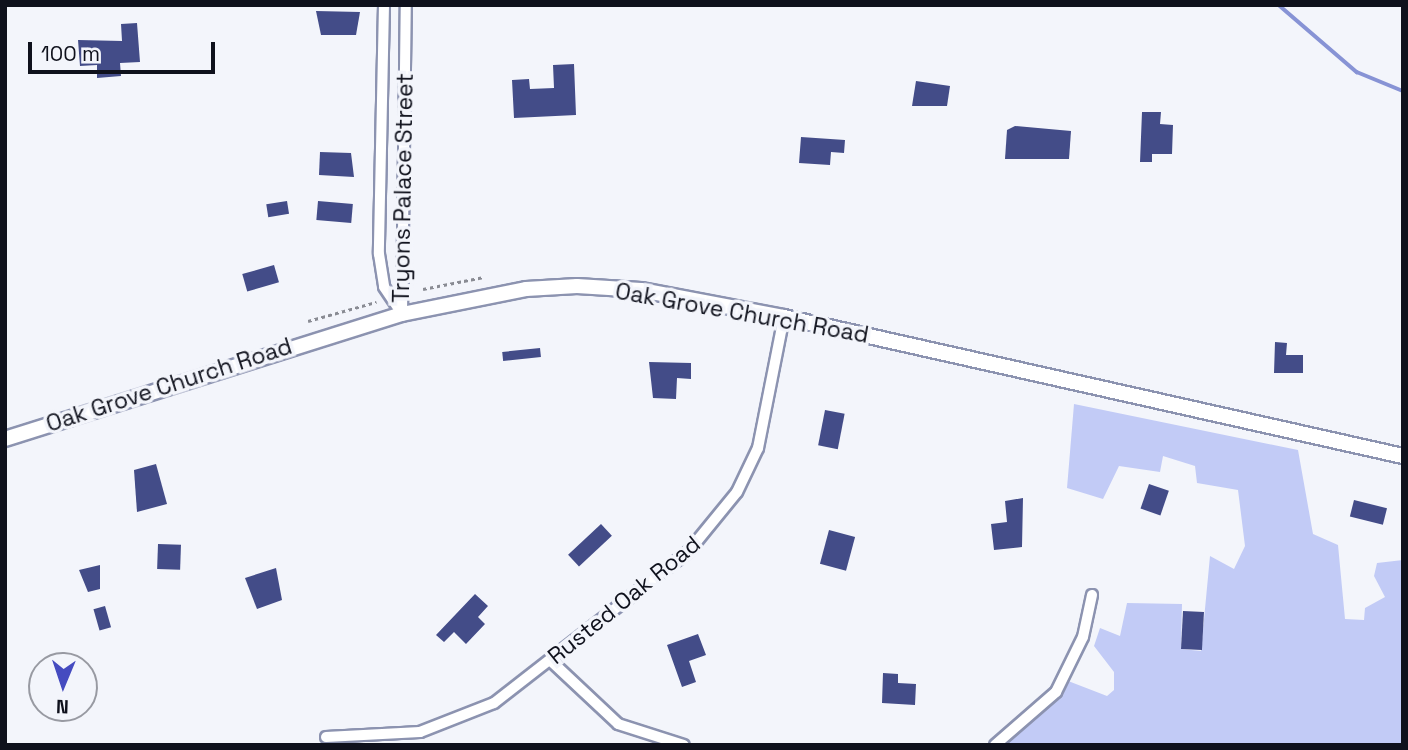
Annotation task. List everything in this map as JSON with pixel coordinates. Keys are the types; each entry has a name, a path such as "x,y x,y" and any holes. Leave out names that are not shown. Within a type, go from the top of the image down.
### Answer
{"main road":[{"name":"Oak Grove Church Road","path":"5,439 402,314 503,292 578,286 641,290 784,317 1403,456"}],"street":[{"name":"Tryons Palace Street","path":"384,5 379,254 384,287 402,314"},
{"name":"Tryons Palace Street","path":"402,314 406,5"},
{"path":"382,121 404,122"},
{"name":"Rusted Oak Road","path":"326,737 420,732 455,722 551,661 688,552 737,492 758,448 784,317"},
{"path":"995,745 1056,692 1083,636 1092,595"},
{"path":"551,661 618,724 684,745"}],"path":[{"path":"423,289 484,277"},
{"path":"308,321 376,302"}],"shaded area":[{"path":"1074,404 1298,450 1313,534 1338,545 1345,619 1364,620 1365,608 1385,597 1374,576 1377,563 1403,560 1403,745 995,745 1063,679 1107,696 1114,690 1114,672 1094,646 1100,628 1120,636 1127,603 1182,604 1181,649 1201,651 1210,556 1234,569 1245,546 1238,490 1197,483 1195,466 1163,456 1160,472 1119,466 1103,499 1067,488"}],"building":[{"path":"316,11 360,12 356,35 321,35"},
{"path":"137,23 140,62 120,63 121,76 97,78 97,65 80,66 78,40 122,41 121,24"},
{"path":"574,64 576,115 514,118 512,80 529,79 530,89 554,88 553,65"},
{"path":"916,81 950,86 947,106 912,106"},
{"path":"1142,112 1161,112 1160,124 1173,125 1172,154 1152,154 1152,162 1140,162"},
{"path":"1015,126 1071,131 1069,159 1005,159 1007,130"},
{"path":"801,137 845,140 844,153 831,152 830,165 799,163"},
{"path":"320,152 351,153 354,177 319,175"},
{"path":"287,201 289,214 268,217 266,204"},
{"path":"318,201 353,204 351,223 316,220"},
{"path":"274,265 279,282 247,291 242,274"},
{"path":"1275,342 1287,343 1286,355 1303,355 1303,373 1274,373"},
{"path":"540,348 541,357 503,361 502,352"},
{"path":"649,362 691,363 691,379 677,378 676,399 653,398"},
{"path":"825,410 845,414 838,449 818,445"},
{"path":"156,464 167,504 137,512 134,470"},
{"path":"1149,484 1169,491 1160,515 1141,509"},
{"path":"1023,498 1022,547 994,550 991,524 1007,522 1005,501"},
{"path":"1354,500 1387,508 1383,525 1350,516"},
{"path":"601,524 612,536 579,566 568,555"},
{"path":"829,530 855,537 846,571 820,564"},
{"path":"158,544 181,545 180,570 157,569"},
{"path":"100,565 100,589 88,592 79,570"},
{"path":"276,568 282,600 257,609 245,578"},
{"path":"475,594 488,606 478,617 485,624 466,644 454,632 444,642 436,635"},
{"path":"105,606 111,627 100,630 93,609"},
{"path":"1183,611 1204,612 1202,650 1181,649"},
{"path":"698,634 706,655 689,661 696,682 682,687 667,645"},
{"path":"883,673 898,674 898,683 916,684 915,705 882,703"}],"waterway":[{"path":"1279,5 1357,72 1403,91"}]}
